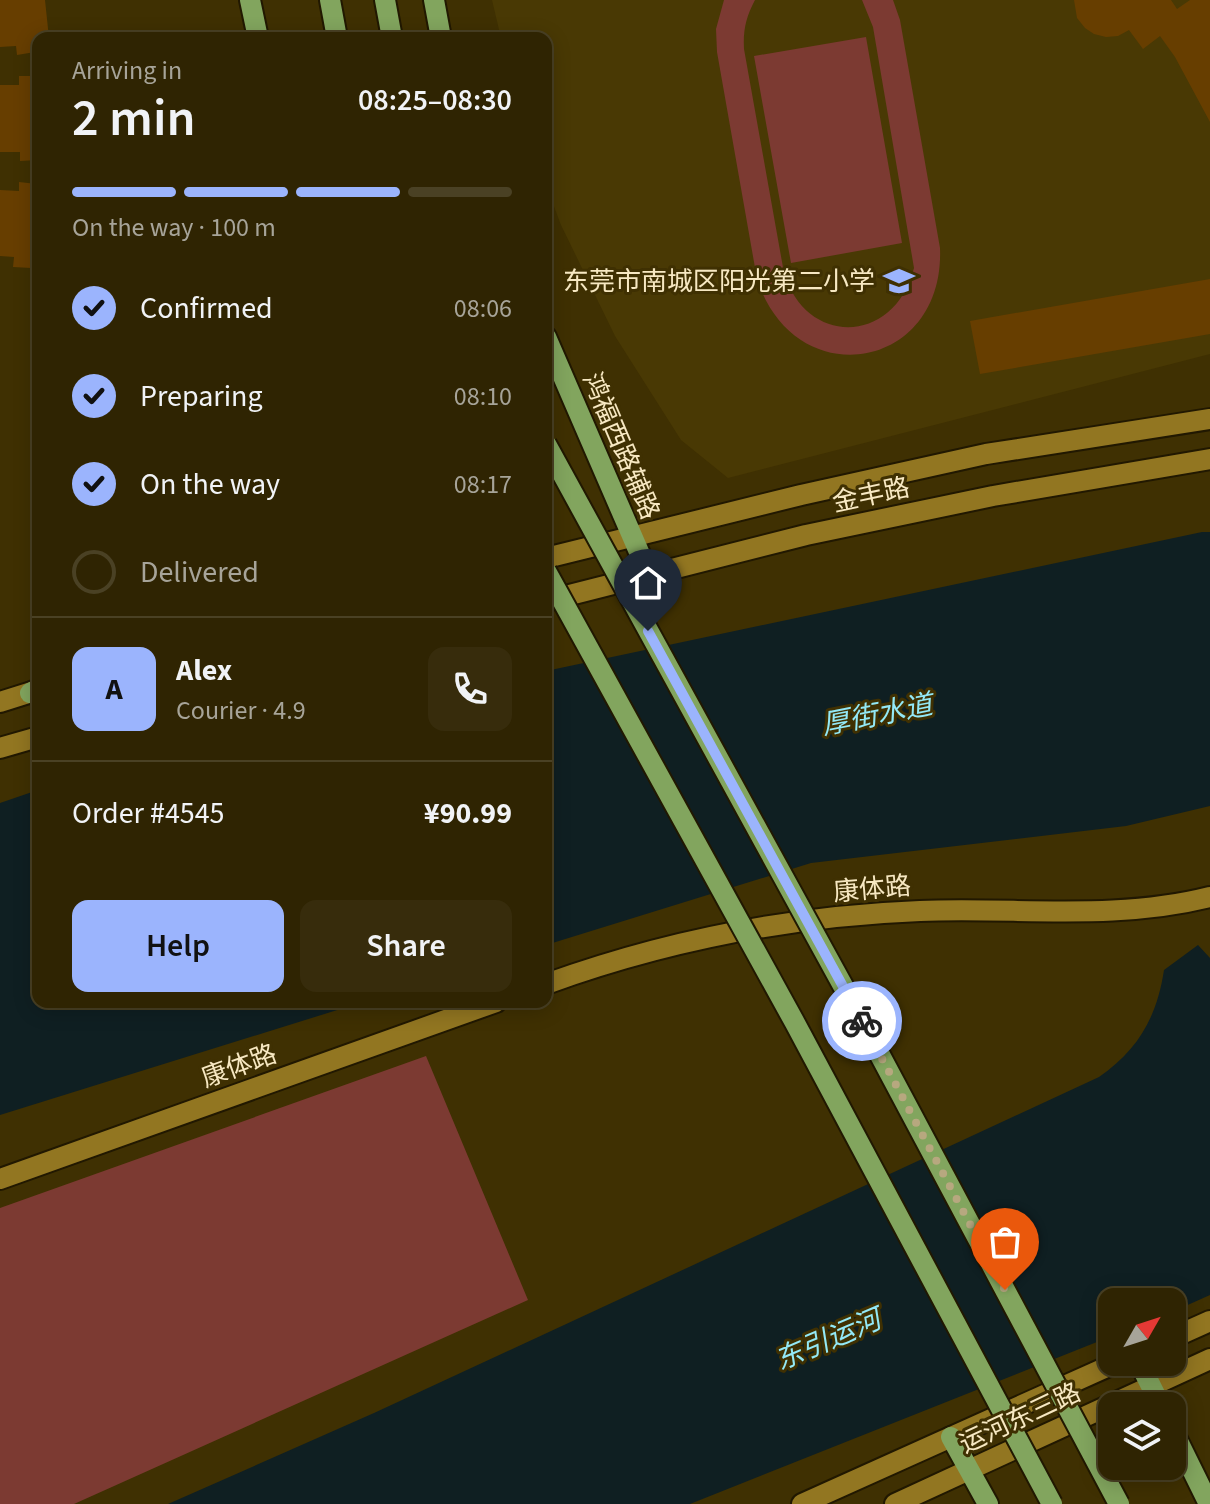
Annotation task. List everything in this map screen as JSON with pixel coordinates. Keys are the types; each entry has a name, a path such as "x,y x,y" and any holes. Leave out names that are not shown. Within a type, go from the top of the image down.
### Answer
{"main road":[{"path":"250,0 257,32"},
{"path":"330,0 336,32"},
{"path":"385,0 391,32"},
{"path":"434,0 440,32"},
{"name":"鸿福西路辅路","path":"552,351 649,575"},
{"path":"552,455 848,995 1119,1504"},
{"path":"552,582 795,1023 1052,1504"},
{"path":"1146,1376 1154,1392"},
{"path":"951,1437 988,1504"},
{"path":"1186,1457 1209,1504"}],"street":[{"name":"金丰路","path":"552,557 801,495 986,454 1210,419"},
{"name":"金丰路","path":"552,599 806,535 993,496 1210,459"},
{"path":"0,702 32,692"},
{"path":"0,748 32,739"},
{"name":"康体路","path":"552,982 602,964 679,945 837,918 917,911 996,909 1128,911 1179,905 1210,897"},
{"name":"康体路","path":"0,1179 479,1008"},
{"path":"1186,1332 1210,1321"},
{"name":"运河东三路","path":"895,1504 1210,1359"},
{"name":"运河东三路","path":"802,1504 1098,1371"}],"shaded area":[{"name":"东莞市南城区阳光第二小学","path":"492,0 1210,0 1210,354 728,478 681,440 615,336 561,225 552,201 552,32 500,32"},
{"path":"724,0 755,0 746,24 744,49 784,273 795,297 811,315 830,324 850,327 871,323 889,311 904,293 914,268 873,27 862,0 893,0 900,20 940,248 935,289 919,321 894,343 865,354 833,353 802,341 776,316 757,279 717,52 716,29"},
{"path":"866,37 902,243 791,263 754,56"},
{"path":"426,1056 528,1300 74,1504 0,1504 0,1208"}],"water":[{"name":"厚街水道","path":"1210,532 1210,806 1126,826 811,863 552,943 552,670"},
{"path":"32,792 32,1008 344,1008 0,1115 0,803"},
{"name":"东引运河","path":"1198,945 1210,958 1210,1295 1186,1306 1186,1288 1098,1288 1098,1342 690,1504 168,1504 374,1413 1099,1077 1125,1056 1144,1031 1156,1003 1164,970"}],"building":[{"path":"0,0 45,0 48,32 32,32 32,52 17,55 16,46 0,47"},
{"path":"1074,0 1171,0 1177,9 1190,0 1210,0 1210,122 1175,57 1160,36 1143,49 1129,30 1118,36 1094,34 1077,18"},
{"path":"19,76 32,76 32,160 20,161 20,152 0,152 0,85 19,85"},
{"path":"19,182 32,183 31,268 13,267 14,257 0,256 0,190 19,191"},
{"path":"1210,279 1210,334 980,374 970,321"}],"way so far":[{"path":"862,1021 1005,1290"}],"place":[{"name":"东莞市南城区阳光第二小学","path":"899,281"}],"route":[{"path":"648,631 862,1021"}]}
